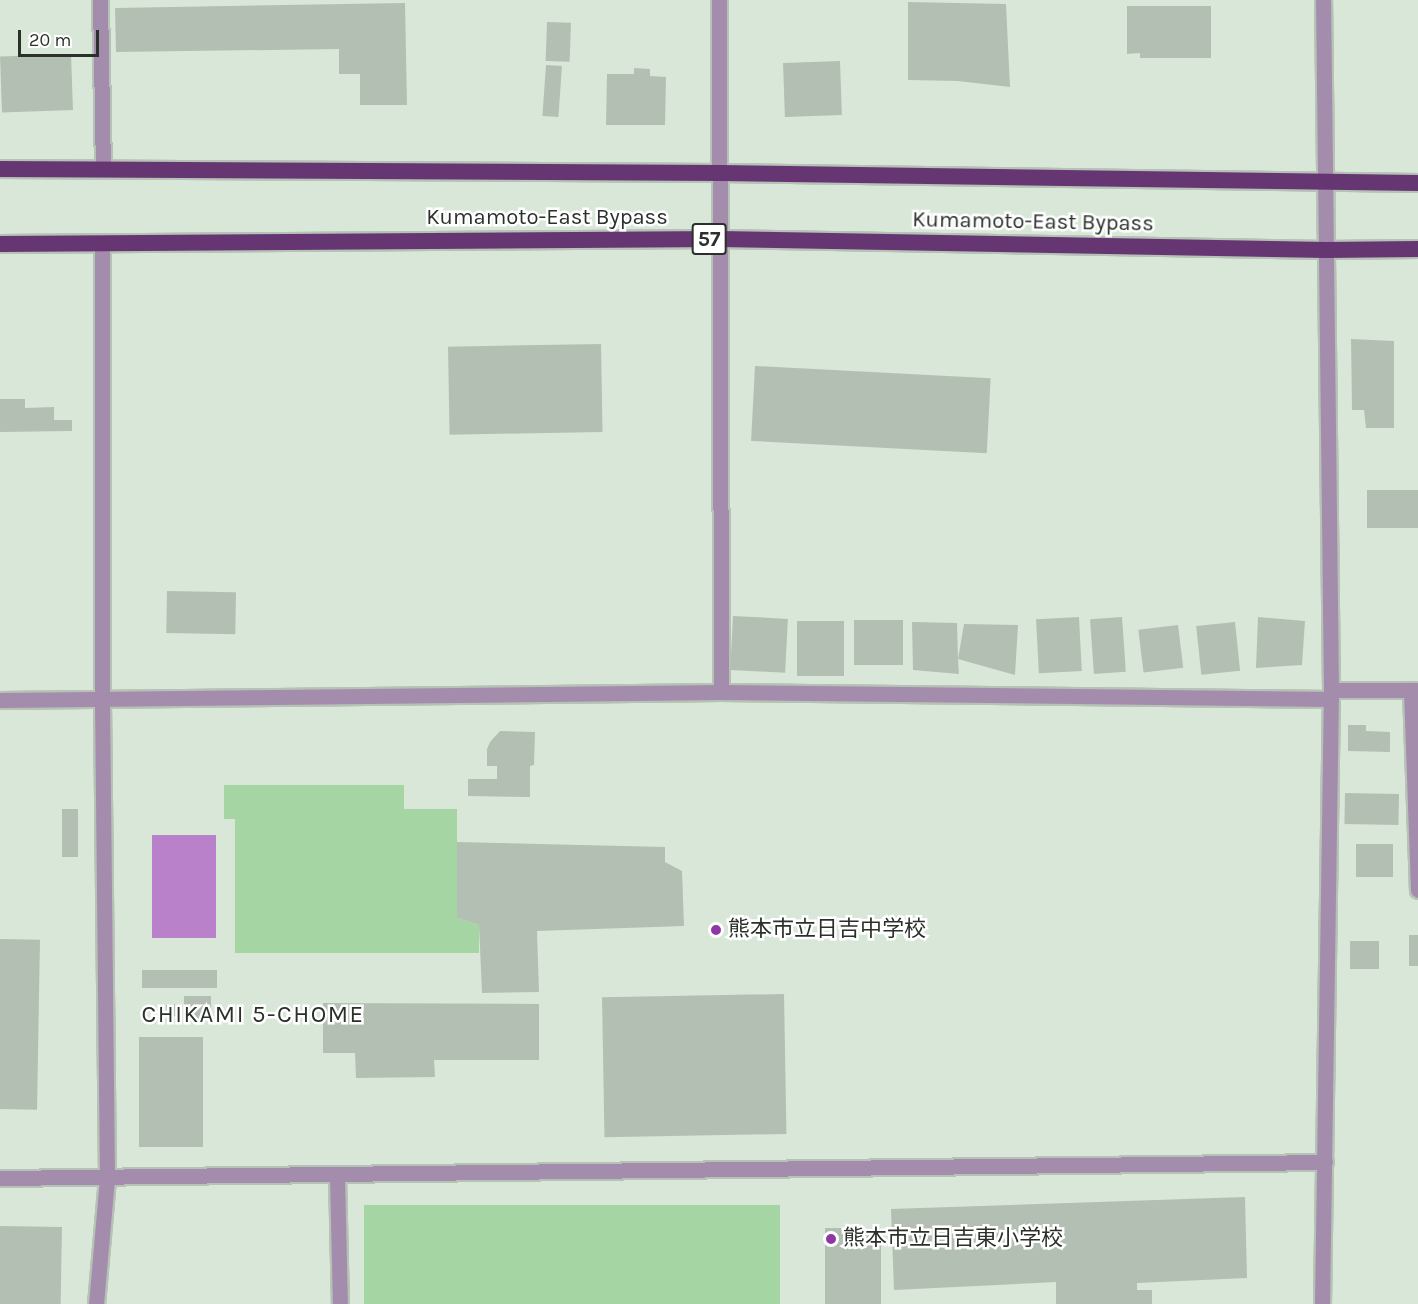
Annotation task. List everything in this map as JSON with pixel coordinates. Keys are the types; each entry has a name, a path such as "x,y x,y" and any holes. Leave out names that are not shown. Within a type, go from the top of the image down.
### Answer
{"highway":[{"name":"Kumamoto-East Bypass","path":"0,169 720,173 1418,183"},
{"name":"Kumamoto-East Bypass","path":"0,244 720,239 1418,249"}],"street":[{"path":"100,0 103,169"},
{"path":"719,0 722,692"},
{"path":"1322,1304 1331,694 1323,0"},
{"path":"96,1304 107,1178 102,699 102,243"},
{"path":"0,700 722,692 1331,694 1414,690 1418,890"},
{"path":"0,1178 1325,1162"},
{"path":"337,1175 340,1304"}],"green space":[{"path":"224,785 404,785 404,809 457,809 457,918 479,925 479,953 235,953 235,819 224,819"},
{"path":"364,1205 780,1205 780,1304 364,1304"}],"shaded area":[{"path":"152,835 216,835 216,938 152,938"}],"building":[{"path":"908,2 1006,4 1010,87 958,81 908,80"},
{"path":"405,3 407,105 360,105 360,74 339,74 339,49 116,52 115,8"},
{"path":"1127,6 1211,6 1211,58 1140,58 1140,53 1127,54"},
{"path":"547,22 571,23 570,62 546,61"},
{"path":"71,54 73,110 2,112 0,56"},
{"path":"840,61 842,115 785,117 783,63"},
{"path":"546,65 562,66 558,117 542,116"},
{"path":"634,68 650,69 650,76 666,77 665,125 606,125 607,74 634,74"},
{"path":"1351,339 1394,341 1394,428 1366,428 1364,410 1352,410"},
{"path":"601,344 603,432 450,435 448,347"},
{"path":"755,366 991,378 987,453 751,441"},
{"path":"0,399 25,399 25,408 54,407 54,420 72,420 72,431 0,432"},
{"path":"1367,490 1418,490 1418,528 1367,528"},
{"path":"167,591 236,592 235,634 166,633"},
{"path":"733,616 788,619 785,673 730,670"},
{"path":"1079,617 1082,671 1039,673 1036,619"},
{"path":"1122,617 1126,672 1094,674 1090,619"},
{"path":"1258,617 1305,621 1302,665 1256,668"},
{"path":"854,620 903,620 903,665 854,665"},
{"path":"797,621 844,621 844,676 797,676"},
{"path":"912,622 957,623 959,674 913,670"},
{"path":"1235,622 1240,671 1201,675 1196,626"},
{"path":"964,624 1018,625 1015,675 958,659"},
{"path":"1178,625 1183,668 1144,673 1138,630"},
{"path":"1348,725 1366,725 1366,731 1390,732 1390,752 1348,751"},
{"path":"500,731 535,732 534,765 530,766 530,797 468,796 468,779 497,779 497,766 487,766 487,749"},
{"path":"1345,793 1399,794 1398,825 1344,824"},
{"path":"62,809 78,809 78,857 62,857"},
{"path":"457,842 665,847 665,862 682,871 684,926 537,931 539,992 482,993 479,925 457,918"},
{"path":"1356,844 1393,844 1393,877 1356,877"},
{"path":"1409,935 1418,935 1418,966 1409,966"},
{"path":"0,939 40,940 37,1110 0,1109"},
{"path":"1350,941 1379,941 1379,969 1350,969"},
{"path":"142,970 217,970 217,988 142,988"},
{"path":"784,994 786,1134 604,1137 602,997"},
{"path":"184,996 211,996 211,1020 184,1020"},
{"path":"323,1003 539,1004 539,1060 434,1060 435,1077 356,1078 355,1053 323,1053"},
{"path":"177,1004 178,1016 167,1017 166,1005"},
{"path":"139,1037 203,1037 203,1147 139,1147"},
{"path":"1245,1197 1247,1278 1137,1283 1137,1290 1152,1290 1152,1304 1056,1304 1056,1282 894,1290 891,1209"},
{"path":"0,1226 62,1227 61,1304 0,1304"},
{"path":"825,1228 881,1228 881,1304 825,1304"}],"place":[{"name":"熊本市立日吉中学校","path":"716,930"},
{"name":"熊本市立日吉東小学校","path":"831,1239"}],"district":[{"name":"CHIKAMI 5-CHOME","path":"253,1015"}]}
